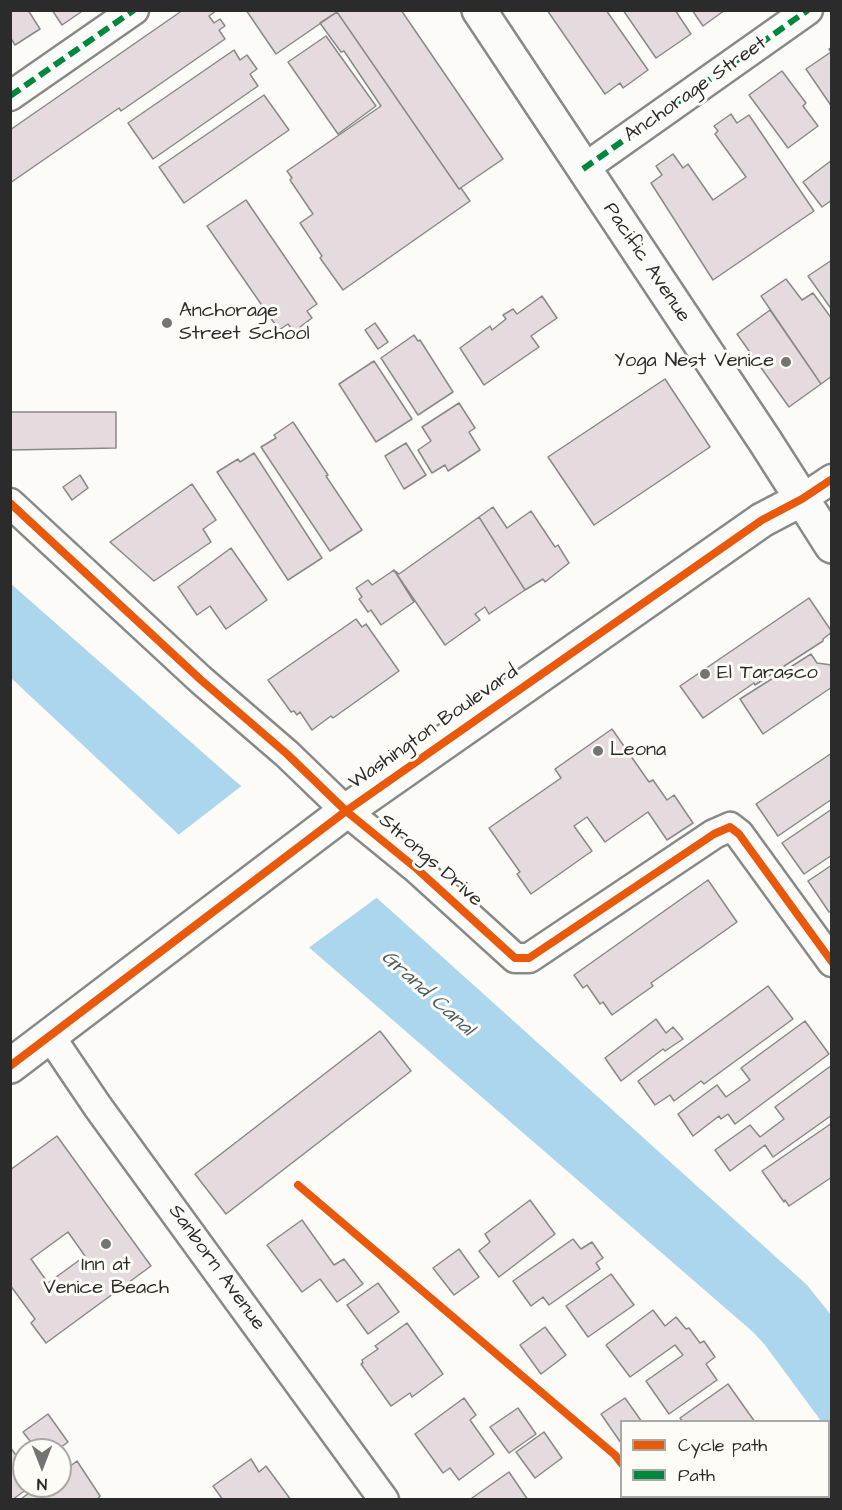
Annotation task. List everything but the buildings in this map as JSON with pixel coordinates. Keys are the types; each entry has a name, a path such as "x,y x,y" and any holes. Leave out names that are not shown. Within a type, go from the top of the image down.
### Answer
{"main road":[{"name":"Pacific Avenue","path":"479,10 831,546"},
{"name":"Washington Boulevard","path":"10,1065 346,810 762,520 802,499"}],"street":[{"path":"10,96 134,10"},
{"name":"Anchorage Street","path":"583,169 808,10"},
{"name":"Washington Boulevard","path":"802,499 831,478"},
{"name":"Strongs Drive","path":"10,504 201,680 287,754 346,810 417,869 514,958 529,958 714,834 730,827 739,834 831,962"},
{"name":"Sanborn Avenue","path":"50,1036 98,1107 384,1500"}],"water":[{"name":"Grand Canal","path":"10,583 234,780 378,899 807,1285 831,1315 831,1437 830,1420 820,1420 753,1332 178,834 11,678"}],"pier":[{"path":"244,784 379,896 307,949 177,836"}],"marked path":[{"path":"10,96 134,10"},
{"path":"583,169 808,10"}],"cycle path":[{"path":"10,1066 346,811 762,520 802,499 832,479"},
{"path":"10,503 201,680 287,754 346,811 417,869 515,958 529,958 714,834 730,827 739,834 832,962"},
{"path":"298,1185 620,1461"}],"place":[{"name":"Anchorage Street School","path":"167,323"},
{"name":"Yoga Nest Venice","path":"786,362"},
{"name":"El Tarasco","path":"705,674"},
{"name":"Leona","path":"598,751"},
{"name":"Inn at Venice Beach","path":"106,1244"}]}
